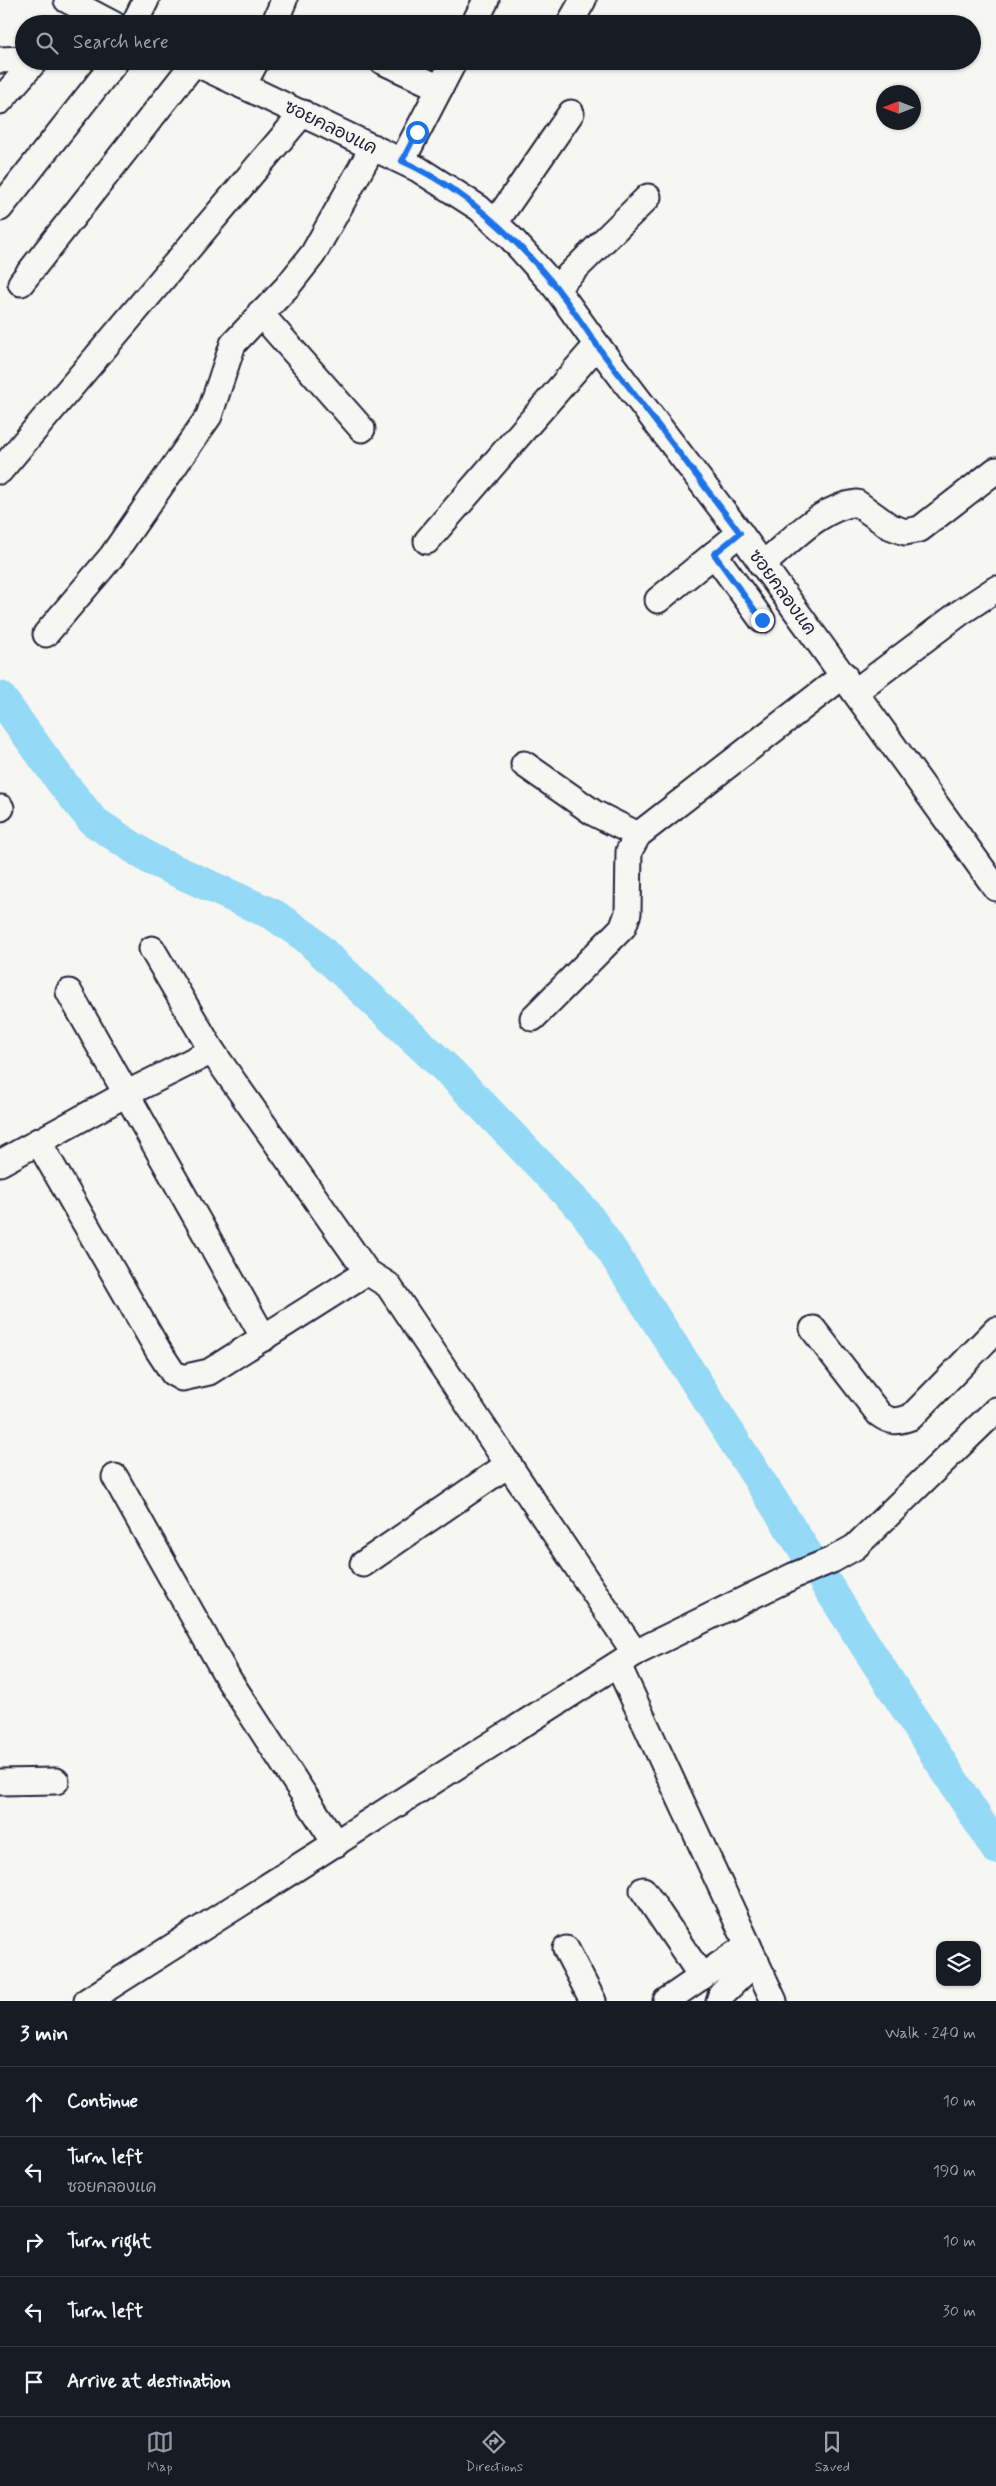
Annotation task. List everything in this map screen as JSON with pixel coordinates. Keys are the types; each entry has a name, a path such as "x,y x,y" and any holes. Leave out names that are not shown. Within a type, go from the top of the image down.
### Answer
{"street":[{"path":"138,15 146,0"},
{"path":"278,15 284,0"},
{"path":"478,15 486,0"},
{"path":"575,15 583,0"},
{"path":"71,10 86,15"},
{"path":"0,60 15,59"},
{"path":"0,101 27,70"},
{"path":"0,208 109,70"},
{"path":"21,283 187,70"},
{"name":"ซอยคลองแค","path":"210,70 402,161 454,190 480,208 495,222 556,288 740,533 996,888"},
{"path":"243,86 251,70"},
{"path":"401,70 440,88"},
{"path":"402,161 449,70"},
{"path":"0,471 303,113"},
{"path":"495,222 571,113"},
{"path":"46,634 112,556 209,416 233,344 260,313 287,287 313,254 373,147"},
{"path":"556,288 648,197"},
{"path":"260,313 362,429"},
{"path":"427,541 597,345"},
{"path":"762,565 828,512 842,505 857,503 889,526 905,532 920,529 996,470"},
{"path":"658,600 740,533"},
{"path":"714,554 762,620"},
{"path":"533,1018 623,927 628,913 629,851 638,835 850,683 996,589"},
{"path":"524,764 594,813 638,835"},
{"path":"152,948 212,1051 367,1272 394,1292 509,1464 627,1659 774,2001"},
{"path":"69,992 264,1338"},
{"path":"2,1157 38,1141 212,1051"},
{"path":"38,1141 172,1373 182,1378 209,1372 367,1272"},
{"path":"813,1329 879,1414 888,1421 898,1421 910,1417 996,1330"},
{"path":"87,2001 627,1659 793,1576 832,1560 867,1536 996,1410"},
{"path":"363,1564 509,1464"},
{"path":"115,1477 229,1680 336,1844"},
{"path":"0,1782 56,1781"},
{"path":"644,1890 702,1977"},
{"path":"566,1949 593,2001"},
{"path":"666,2001 702,1977 752,1953"},
{"path":"719,2001 752,1953"}],"waterway":[{"path":"0,697 60,780 93,821 152,860 274,915 306,937 453,1075 585,1212 612,1251 996,1848"}],"route":[{"path":"417,132 402,161 454,190 480,208 511,238 556,288 740,533 714,554 762,620"}]}
